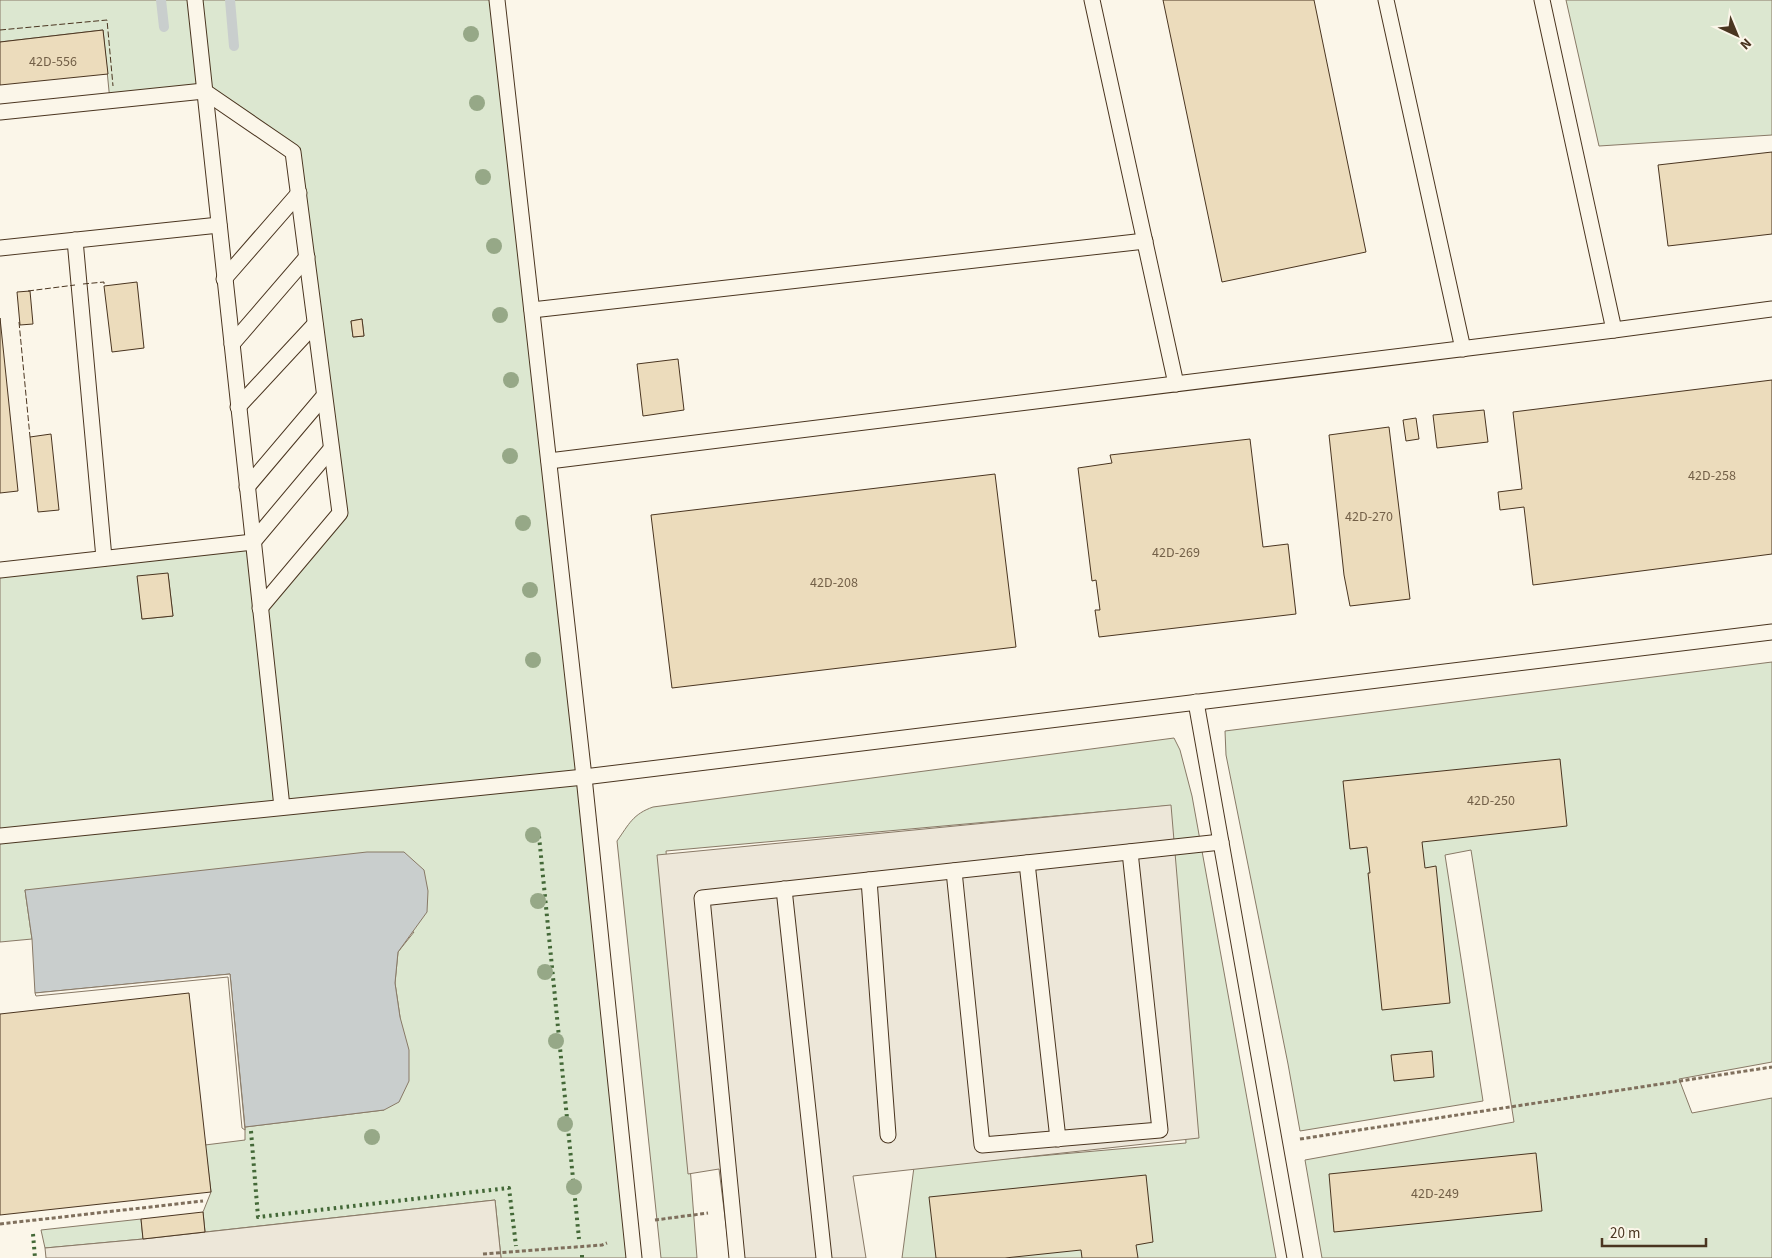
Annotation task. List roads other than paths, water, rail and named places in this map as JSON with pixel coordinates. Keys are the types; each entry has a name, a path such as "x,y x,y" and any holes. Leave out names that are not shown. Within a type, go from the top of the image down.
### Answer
{"lane":[{"path":"194,0 282,808"},
{"path":"498,0 584,777 634,1258"},
{"path":"1092,0 1176,384"},
{"path":"1386,0 1463,349"},
{"path":"1542,0 1614,330"},
{"path":"0,112 204,91 293,152 340,513 260,608"},
{"path":"224,279 299,193"},
{"path":"0,248 219,225"},
{"path":"75,240 104,558"},
{"path":"532,310 1145,241"},
{"path":"232,344 307,257"},
{"path":"549,461 1463,349 1772,309"},
{"path":"238,407 315,324"},
{"path":"247,488 324,396"},
{"path":"0,570 253,542 331,449"},
{"path":"0,836 584,777 1772,632"},
{"path":"1196,702 1295,1258"},
{"path":"737,1258 702,898 1221,842"},
{"path":"954,871 982,1145 1160,1130 1130,852"},
{"path":"1027,863 1058,1138"},
{"path":"869,880 888,1135"},
{"path":"784,890 824,1258"}],"waterway":[{"path":"161,0 164,27"},
{"path":"230,0 234,46"}]}
